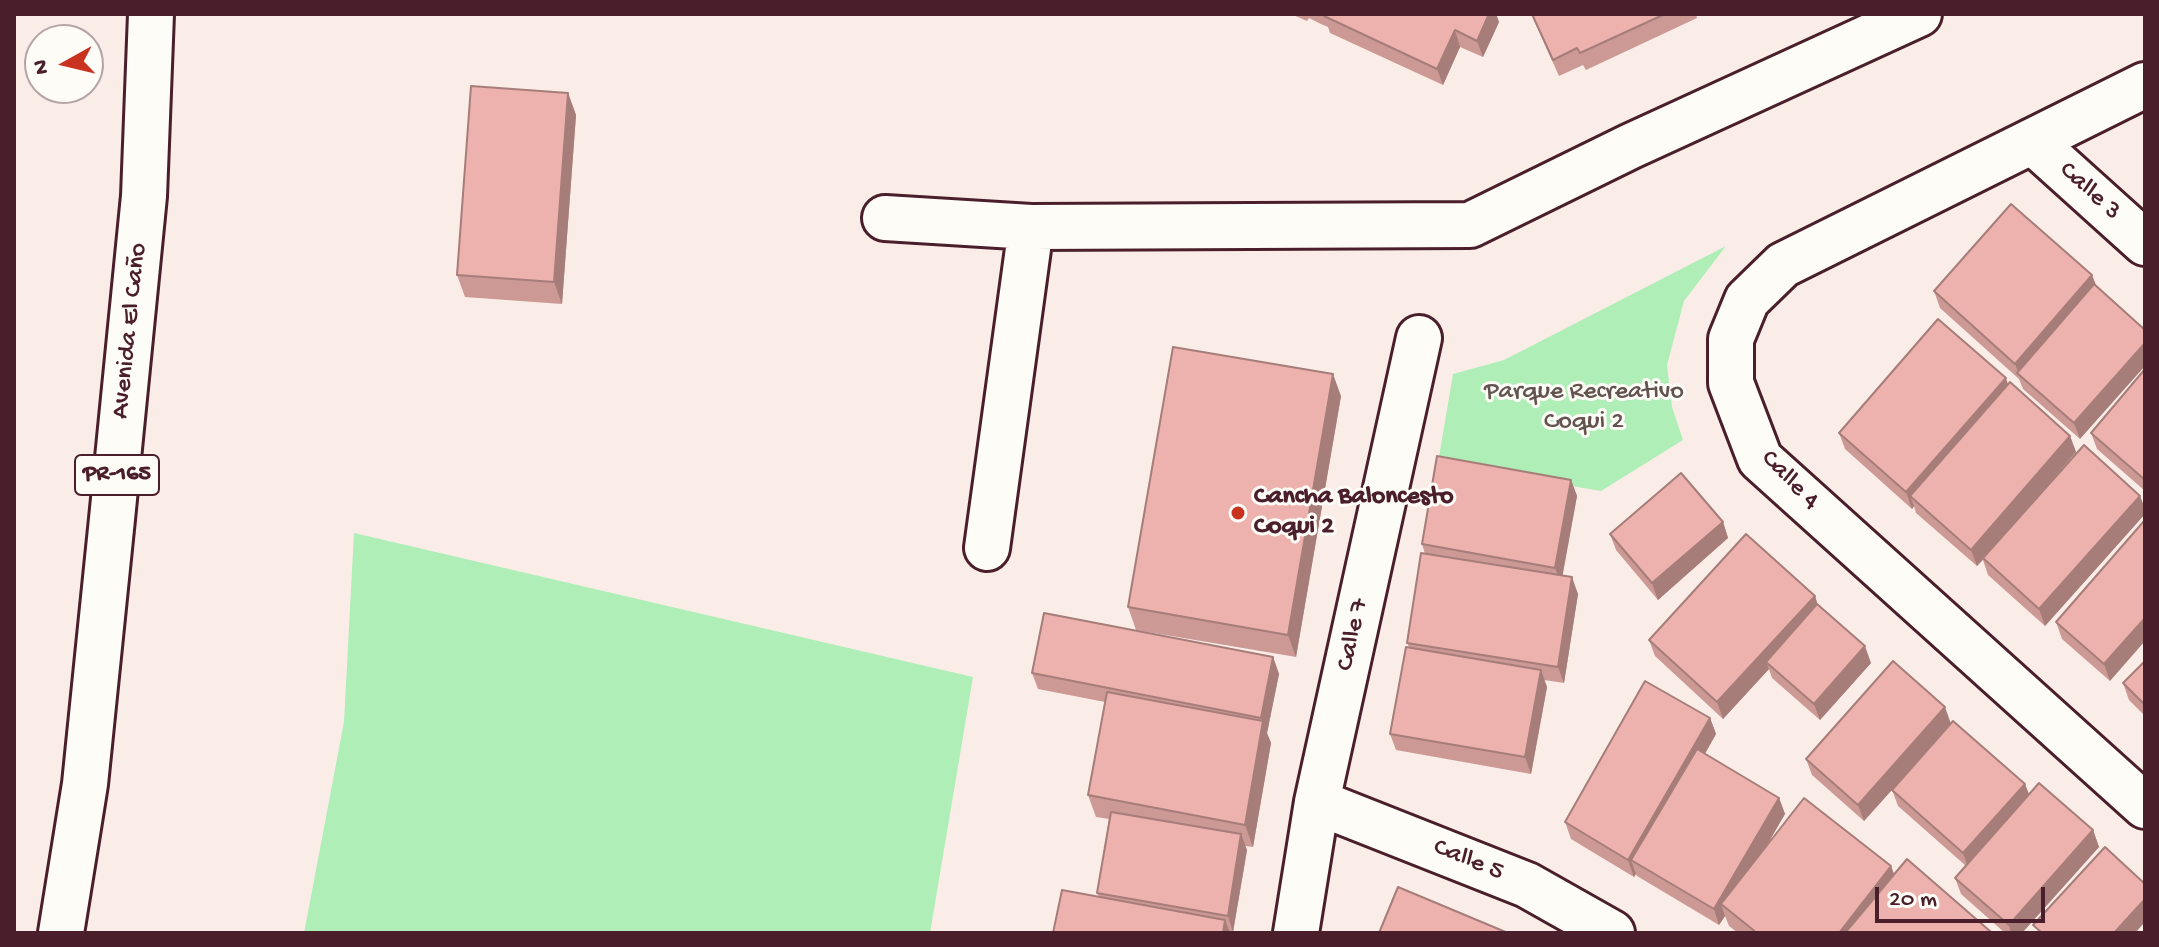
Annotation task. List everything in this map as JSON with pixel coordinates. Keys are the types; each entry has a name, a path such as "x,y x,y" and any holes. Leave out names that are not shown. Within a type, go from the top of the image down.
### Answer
{"main road":[{"name":"Avenida El Caño","path":"61,933 85,784 114,504 144,196 151,14"},
{"path":"885,218 1031,227 1470,225 1631,146 1919,14"},
{"name":"Calle 4","path":"2145,85 1783,265 1747,300 1731,339 1731,383 1760,459 2145,806"},
{"name":"Calle 3","path":"2033,142 2145,243"},
{"path":"987,548 1031,227"},
{"name":"Calle 7","path":"1296,933 1317,802 1419,338"},
{"name":"Calle 5","path":"1317,802 1527,885 1612,933"}],"green space":[{"name":"Parque Recreativo Coqui 2","path":"1726,246 1684,301 1667,365 1672,407 1683,440 1601,491 1438,463 1453,374 1504,360"},
{"path":"354,533 973,677 930,933 304,933 344,722"}],"building":[{"path":"1324,14 1489,14 1477,41 1455,30 1437,69"},
{"path":"1532,14 1665,14 1580,53 1577,48 1553,60"},
{"path":"471,86 568,93 554,282 457,275"},
{"path":"2011,204 2092,275 2015,364 1934,291"},
{"path":"2094,284 2145,330 2145,343 2074,423 2017,373"},
{"path":"1938,319 2006,378 1906,492 1839,433"},
{"name":"Cancha Baloncesto Coqui 2","path":"1173,347 1333,374 1288,635 1128,607"},
{"path":"2145,369 2145,480 2091,433"},
{"path":"2010,382 2070,436 1971,550 1910,496"},
{"path":"2084,445 2140,496 2039,609 1983,558"},
{"path":"1437,456 1571,480 1555,568 1422,544"},
{"path":"1681,473 1723,522 1652,583 1610,534"},
{"path":"2144,521 2145,618 2104,664 2056,622"},
{"path":"1746,534 1815,596 1717,702 1649,640"},
{"path":"1421,553 1572,577 1558,667 1407,643"},
{"path":"1817,604 1865,646 1814,704 1766,662"},
{"path":"1044,613 1273,657 1261,718 1032,673"},
{"path":"1406,647 1541,670 1525,757 1390,734"},
{"path":"1893,661 1945,707 1858,805 1806,759"},
{"path":"2145,661 2145,705 2123,683"},
{"path":"1645,681 1710,718 1628,860 1565,822"},
{"path":"1107,692 1263,721 1245,825 1088,795"},
{"path":"1953,721 2025,784 1963,853 1892,790"},
{"path":"1697,749 1779,798 1714,909 1631,860"},
{"path":"2039,783 2093,830 2009,925 1955,878"},
{"path":"1804,798 1891,866 1839,933 1757,933 1721,904"},
{"path":"1111,812 1241,834 1228,916 1097,893"},
{"path":"2105,847 2145,884 2145,899 2114,933 2042,933 2033,925"},
{"path":"1907,859 1991,932 1845,933"},
{"path":"1398,887 1508,933 1379,933"},
{"path":"1062,890 1225,920 1223,933 1053,933"}],"place":[{"name":"Cancha Baloncesto Coqui 2","path":"1238,513"}]}
